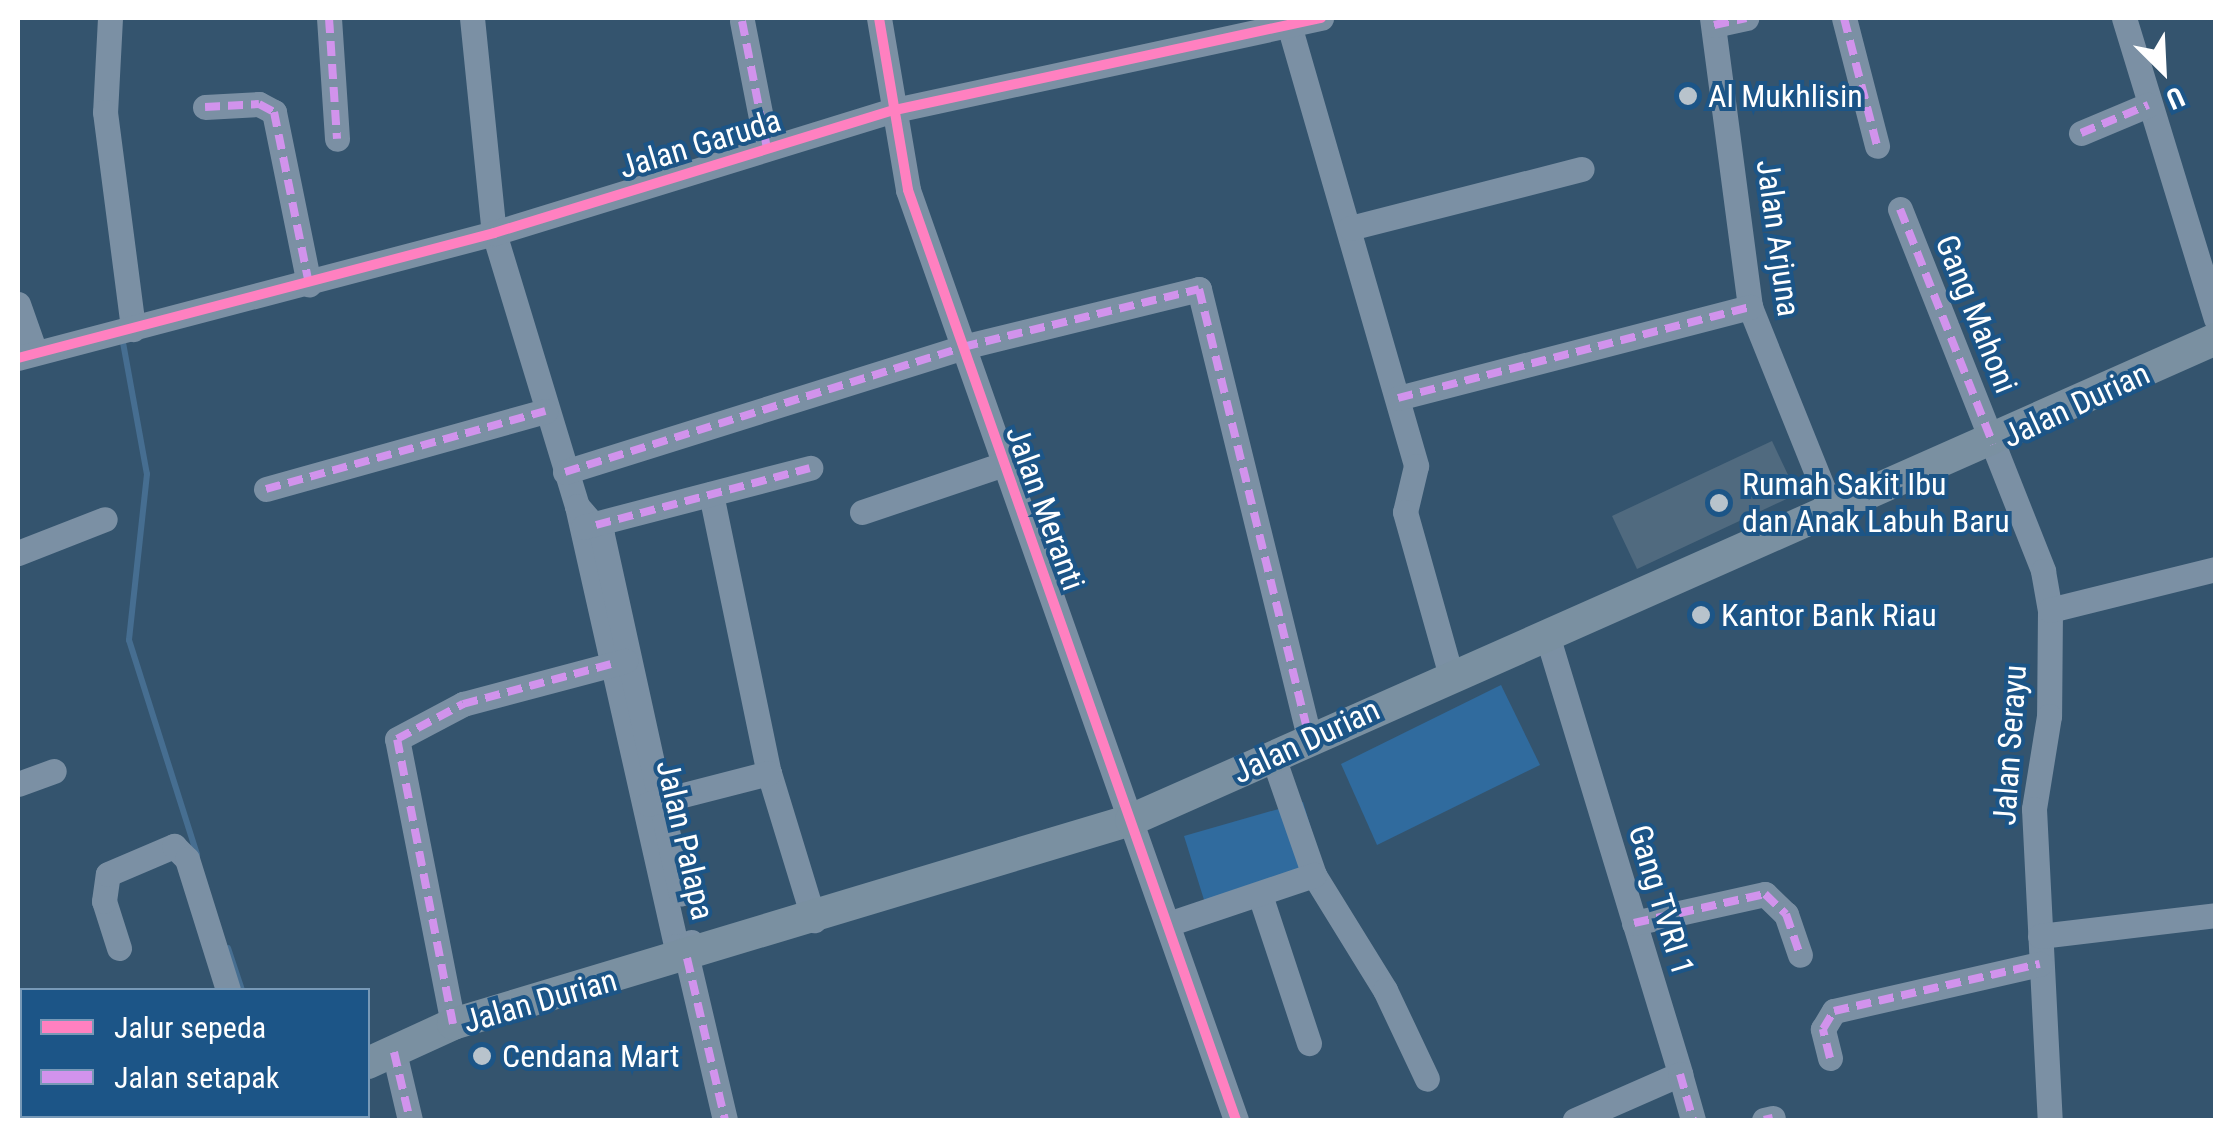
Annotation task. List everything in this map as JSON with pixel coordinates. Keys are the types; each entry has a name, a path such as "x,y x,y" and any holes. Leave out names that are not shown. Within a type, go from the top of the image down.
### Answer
{"main road":[{"name":"Jalan Durian","path":"381,1057 453,1024 688,958 1131,820 1310,742 1450,672 1993,444 2216,339"}],"street":[{"path":"110,18 105,112 131,329"},
{"path":"329,18 336,139"},
{"name":"Jalan Palapa","path":"472,18 494,234 545,411 584,520 654,802 676,946 688,958 725,1120"},
{"name":"Jalan Meranti","path":"879,18 908,190 1002,465 1171,923 1236,1120"},
{"name":"Jalan Garuda","path":"26,355 494,234 895,110 1322,18"},
{"path":"1713,22 1746,18"},
{"path":"1844,18 1877,146"},
{"path":"2124,18 2216,318"},
{"path":"742,21 767,149"},
{"name":"Jalan Arjuna","path":"1713,22 1750,307 1833,513"},
{"path":"1288,23 1416,466 1404,512 1450,672"},
{"path":"205,107 259,104 274,112 309,284"},
{"path":"2080,134 2148,105"},
{"path":"1350,228 1582,169"},
{"name":"Gang Mahoni","path":"1900,209 1993,444"},
{"path":"565,472 963,347 1204,293 1310,742"},
{"path":"18,304 26,355"},
{"path":"1398,398 1750,307"},
{"path":"266,489 545,411"},
{"name":"Jalan Serayu","path":"1993,444 2050,610 2048,716 2034,808 2050,1120"},
{"path":"862,512 1002,465"},
{"path":"584,520 711,494 810,468"},
{"path":"711,494 769,773 814,920"},
{"path":"18,553 105,519"},
{"path":"2050,610 2216,569"},
{"name":"Gang TVRI 1","path":"1546,634 1693,1120"},
{"path":"453,1024 396,739 463,704 621,662"},
{"path":"1273,757 1314,875 1385,990 1427,1079"},
{"path":"18,784 54,771"},
{"path":"654,802 769,773"},
{"path":"119,948 104,900 108,874 174,846 187,859 227,988"},
{"path":"1171,923 1314,875"},
{"path":"1634,923 1765,894 1786,914 1800,955"},
{"path":"1260,896 1309,1043"},
{"path":"2040,936 2216,915"},
{"path":"1830,1058 1823,1029 1834,1011 2040,964"},
{"path":"381,1057 410,1120"},
{"path":"1574,1120 1680,1074"}],"shaded area":[{"path":"1501,685 1540,765 1377,845 1341,764"},
{"path":"1303,802 1323,868 1205,903 1184,836"}],"building":[{"path":"1772,441 1797,494 1637,569 1612,516"}],"waterway":[{"path":"122,337 147,474 129,640 197,855"},
{"path":"228,948 241,988"}],"marked path":[{"path":"329,18 337,139"},
{"path":"1714,25 1746,18"},
{"path":"1844,18 1877,146"},
{"path":"742,21 767,149"},
{"path":"205,107 259,104 274,112 309,284"},
{"path":"2081,133 2148,105"},
{"path":"1900,209 1993,444"},
{"path":"565,472 963,347 1199,289 1310,741"},
{"path":"1398,398 1750,307"},
{"path":"266,489 545,411"},
{"path":"596,525 810,468"},
{"path":"453,1024 397,739 463,704 611,664"},
{"path":"1634,923 1765,894 1786,914 1800,955"},
{"path":"687,958 725,1120"},
{"path":"1830,1058 1823,1029 1834,1011 2040,964"},
{"path":"394,1052 410,1120"},
{"path":"1680,1074 1693,1120"},
{"path":"1764,1120 1773,1118"}],"cycle path":[{"path":"879,18 908,190 1236,1120"},
{"path":"18,358 494,233 895,110 1321,18"}],"place":[{"name":"Al Mukhlisin","path":"1688,96"},
{"name":"Rumah Sakit Ibu dan Anak Labuh Baru","path":"1719,503"},
{"name":"Kantor Bank Riau","path":"1701,615"},
{"name":"Cendana Mart","path":"482,1056"}]}
